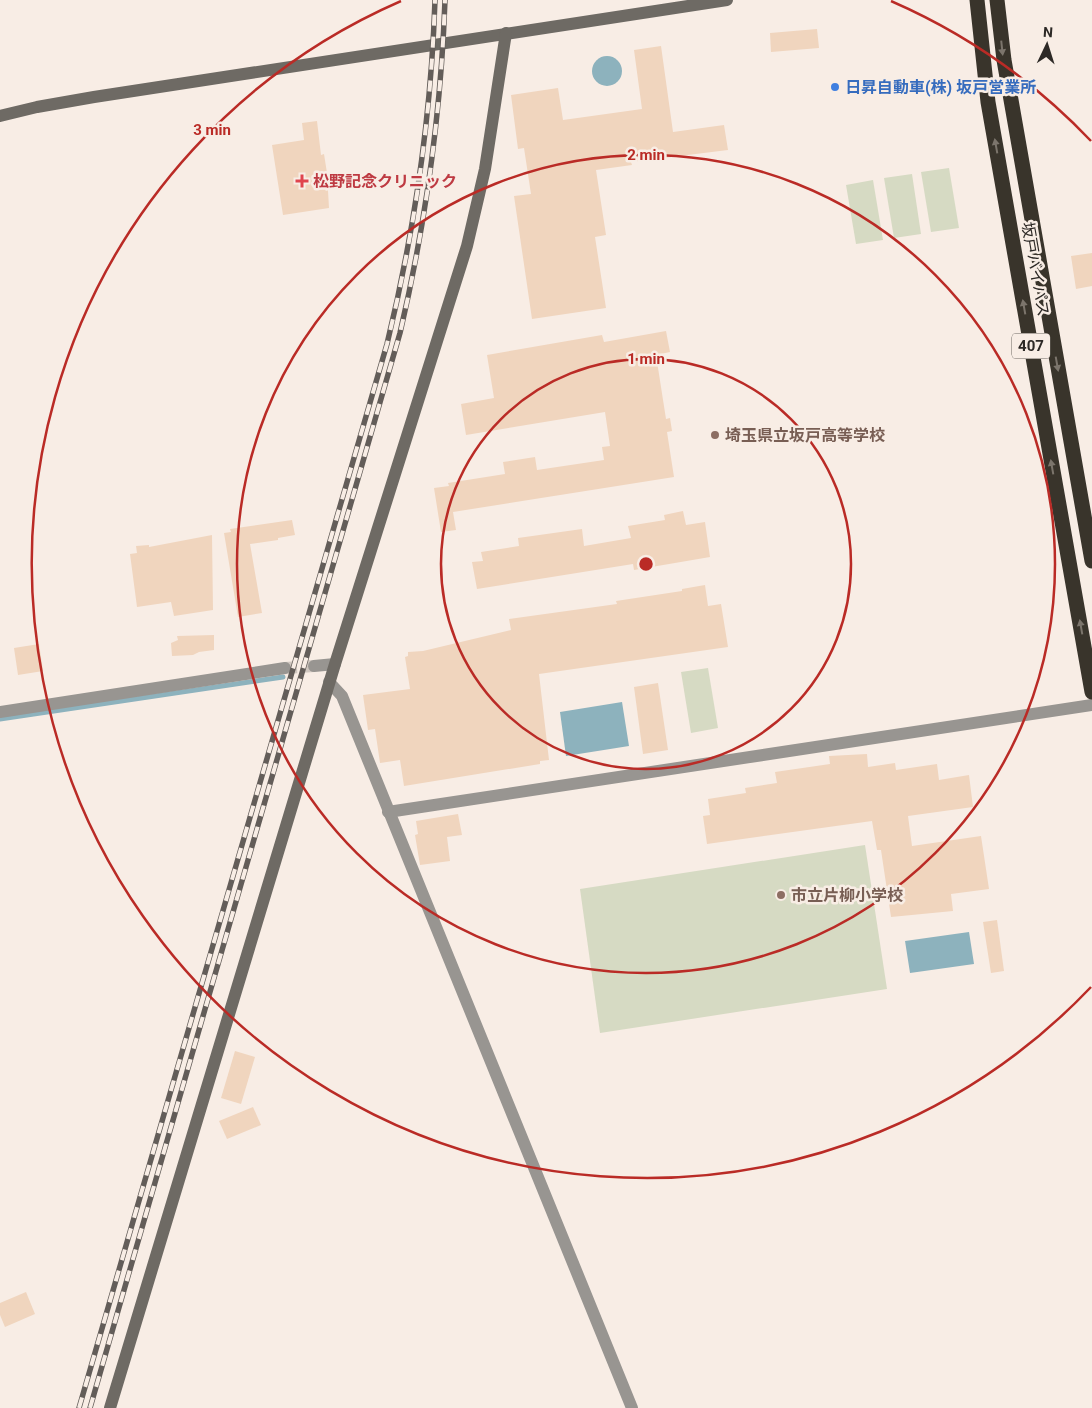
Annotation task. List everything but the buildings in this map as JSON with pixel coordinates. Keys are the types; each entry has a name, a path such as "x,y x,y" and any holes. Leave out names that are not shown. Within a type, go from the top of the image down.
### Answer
{"highway":[{"name":"坂戸バイパス","path":"977,0 988,102 1092,692"},
{"name":"坂戸バイパス","path":"997,0 1004,60 1092,561"}],"street":[{"path":"0,116 36,107 94,97 727,0"},
{"path":"110,1408 329,682 467,246 484,169 506,33"},
{"path":"314,666 335,664"},
{"path":"0,712 286,668"},
{"path":"329,682 342,696 632,1408"},
{"path":"388,812 1092,705"}],"green space":[{"path":"949,168 959,228 931,232 921,172"},
{"path":"912,174 921,234 894,238 884,178"},
{"path":"873,180 883,240 856,244 846,185"},
{"path":"708,668 718,728 691,733 681,672"},
{"path":"865,845 887,989 600,1033 580,889"}],"water":[{"path":"607,56 618,60 622,71 618,82 607,86 596,82 592,71 596,60"},
{"path":"622,702 629,746 566,756 560,712"},
{"path":"969,932 974,964 910,973 905,941"}],"waterway":[{"path":"0,719 283,677"}],"tunnel":[{"path":"285,668 314,666"}],"railway":[{"path":"79,1408 387,344 406,258 420,174 430,88 435,0"},
{"path":"90,1408 400,333 425,209 431,167 440,84 445,0"}],"place":[{"name":"日昇自動車(株) 坂戸営業所","path":"835,87"},
{"name":"松野記念クリニック","path":"302,181"},
{"name":"埼玉県立坂戸高等学校","path":"715,435"},
{"name":"市立片柳小学校","path":"781,895"}]}
